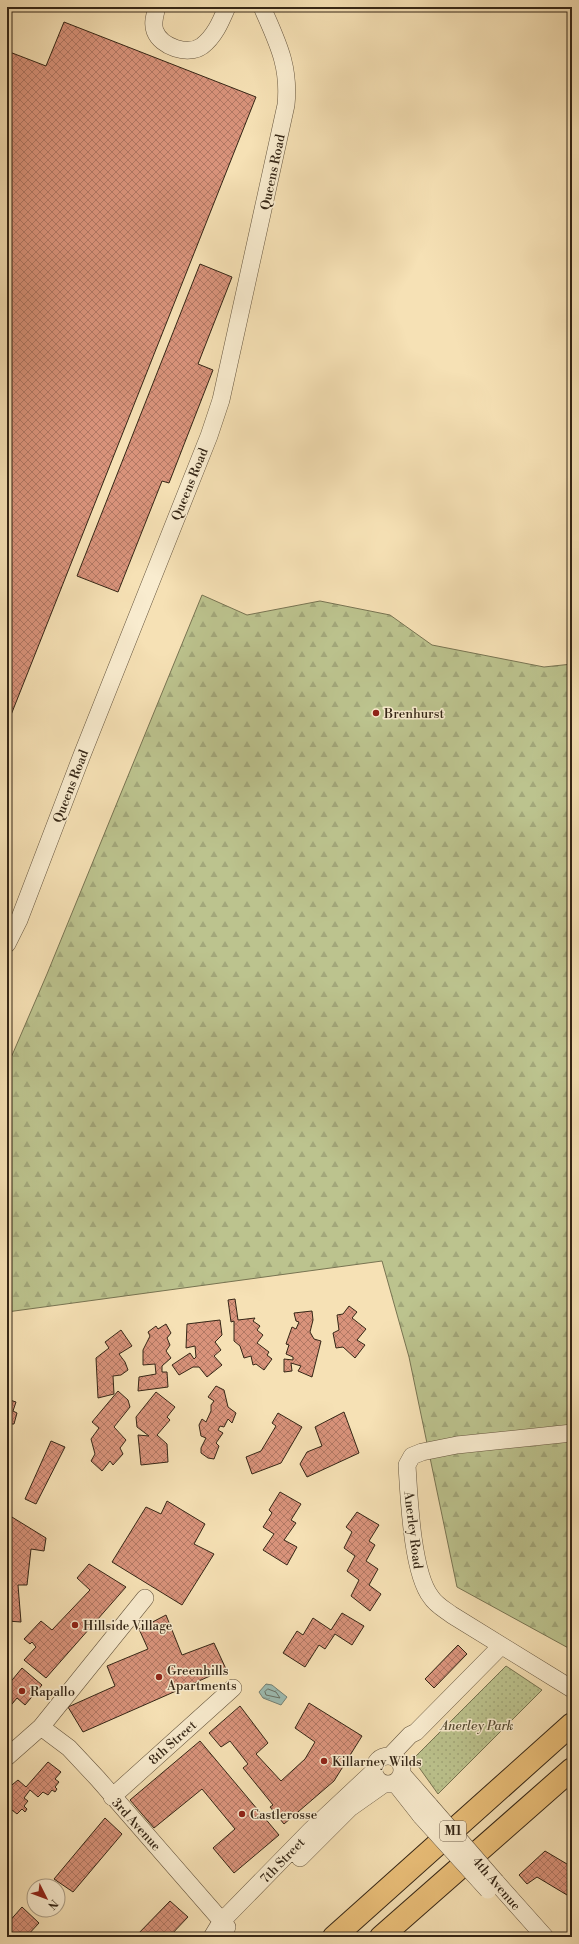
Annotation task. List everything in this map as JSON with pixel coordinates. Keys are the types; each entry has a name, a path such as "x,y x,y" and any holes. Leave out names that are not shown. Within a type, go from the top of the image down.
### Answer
{"highway":[{"name":"M1","path":"334,1937 572,1724"},
{"name":"M1","path":"381,1937 572,1769"}],"street":[{"path":"157,7 154,20 154,30 157,36 169,46 186,49 201,47 210,39 227,7"},
{"name":"Queens Road","path":"7,944 19,920 88,740 209,436 221,400 286,105 286,70 279,46 262,7"},
{"name":"Anerley Road","path":"569,1687 501,1646 437,1604 425,1588 420,1577 407,1466 412,1456 436,1449 457,1445 572,1433"},
{"path":"7,1757 41,1727 145,1598"},
{"name":"7th Street","path":"212,1937 315,1834 350,1808 391,1772 416,1740 416,1732 501,1646"},
{"name":"8th Street","path":"112,1797 233,1688"},
{"name":"3rd Avenue","path":"41,1727 69,1748 98,1779 112,1797 170,1860 224,1924"},
{"name":"4th Avenue","path":"391,1772 492,1886 545,1937"},
{"name":"4th Avenue","path":"492,1886 529,1937"}],"green space":[{"path":"202,595 247,615 320,601 390,615 432,645 544,667 572,664 572,1650 457,1587 409,1357 382,1261 7,1312 7,1067 47,974"},
{"name":"Anerley Park","path":"506,1666 542,1690 438,1794 413,1759"}],"water":[{"path":"266,1684 272,1685 287,1697 281,1705 263,1698 259,1692"}],"building":[{"path":"64,22 256,97 7,725 7,51 46,66"},
{"path":"200,264 232,277 198,364 213,370 169,483 162,481 118,592 77,576"},
{"path":"235,1299 238,1320 255,1318 253,1321 260,1326 257,1330 263,1335 257,1343 269,1352 267,1355 272,1359 264,1370 256,1364 253,1365 251,1356 244,1358 240,1346 234,1341 234,1321 231,1322 228,1300"},
{"path":"349,1306 357,1312 352,1318 366,1329 357,1340 365,1345 355,1358 343,1347 336,1348 333,1333 339,1330 337,1315 343,1314"},
{"path":"312,1311 313,1320 310,1332 314,1339 321,1341 312,1377 298,1371 301,1366 291,1363 292,1371 284,1372 284,1359 293,1360 293,1357 286,1354 289,1345 286,1344 292,1327 296,1329 299,1322 296,1321 294,1313"},
{"path":"220,1320 222,1335 215,1342 221,1350 214,1356 222,1365 207,1377 199,1367 193,1367 179,1375 172,1365 190,1353 194,1359 196,1357 195,1346 186,1348 187,1324"},
{"path":"166,1324 171,1333 167,1338 170,1345 166,1351 171,1358 162,1366 162,1372 167,1372 168,1387 138,1391 139,1377 156,1374 155,1364 143,1365 143,1350 150,1336 148,1332 156,1326 158,1329"},
{"path":"121,1330 132,1346 119,1354 125,1362 128,1370 121,1375 113,1376 114,1394 98,1398 96,1358 109,1348 105,1342"},
{"path":"216,1386 224,1390 228,1407 236,1413 232,1423 228,1419 224,1427 220,1426 218,1430 223,1433 216,1443 219,1446 214,1459 208,1458 201,1453 201,1448 206,1438 201,1436 199,1425 202,1419 206,1422 211,1411 211,1405 214,1401 208,1397"},
{"path":"118,1391 128,1400 130,1407 114,1427 126,1440 120,1448 123,1454 113,1465 110,1461 102,1471 91,1461 95,1454 91,1439 99,1428 92,1422"},
{"path":"156,1392 175,1407 167,1417 170,1420 157,1435 167,1444 168,1462 141,1465 138,1435 149,1436 137,1427 136,1417"},
{"path":"7,1399 16,1402 13,1411 17,1413 14,1424 7,1424"},
{"path":"344,1412 359,1453 307,1477 300,1464 307,1452 322,1446 315,1427"},
{"path":"278,1413 302,1427 281,1463 252,1474 246,1457 261,1451 276,1426 272,1423"},
{"path":"51,1441 65,1447 36,1504 25,1499"},
{"path":"280,1492 301,1504 291,1520 296,1523 284,1540 297,1547 287,1565 263,1550 274,1534 263,1527 272,1513 269,1510"},
{"path":"167,1501 205,1524 194,1544 214,1554 182,1605 112,1562 146,1507 161,1514"},
{"path":"357,1512 379,1525 369,1541 375,1545 366,1561 378,1569 369,1585 381,1594 370,1611 351,1596 359,1580 347,1571 355,1556 344,1548 352,1532 346,1527"},
{"path":"7,1514 46,1538 44,1551 31,1549 27,1585 18,1585 21,1622 7,1621"},
{"name":"Hillside Village","path":"89,1564 126,1587 46,1678 24,1660 36,1647 32,1642 30,1644 24,1639 41,1621 52,1630 90,1590 77,1578"},
{"path":"342,1613 364,1626 352,1645 335,1634 325,1649 319,1645 305,1667 283,1653 297,1631 303,1635 313,1618 331,1630"},
{"name":"Greenhills Apartments","path":"166,1615 182,1655 214,1643 226,1669 83,1732 68,1707 115,1686 107,1666 148,1649 139,1629"},
{"path":"458,1645 467,1654 434,1688 425,1679"},
{"name":"Rapallo","path":"22,1668 42,1685 25,1705 17,1698 7,1710 7,1684 8,1685"},
{"name":"Killarney Wilds","path":"309,1703 362,1736 334,1781 284,1824 270,1807 273,1805 243,1768 248,1764 230,1741 221,1747 209,1733 240,1706 268,1743 256,1754 281,1781 305,1759 315,1742 295,1728"},
{"name":"Castlerosse","path":"200,1741 279,1835 234,1873 213,1848 235,1829 202,1789 154,1828 130,1800"},
{"path":"48,1762 61,1772 55,1779 59,1782 55,1787 57,1789 55,1792 52,1790 48,1795 43,1792 38,1797 30,1790 24,1798 28,1801 24,1806 27,1809 25,1812 22,1809 17,1814 12,1810 7,1816 7,1789 18,1780 26,1787"},
{"path":"105,1818 122,1834 73,1892 66,1887 66,1878 55,1878"},
{"path":"545,1851 572,1867 572,1898 537,1877 527,1884 519,1875"},
{"path":"170,1901 188,1917 169,1937 135,1937"},
{"path":"22,1907 26,1911 26,1918 34,1918 39,1923 26,1937 7,1937 7,1924"}],"place":[{"name":"Brenhurst","path":"376,713"},
{"name":"Hillside Village","path":"75,1625"},
{"name":"Greenhills Apartments","path":"159,1677"},
{"name":"Rapallo","path":"22,1691"},
{"name":"Killarney Wilds","path":"324,1761"},
{"name":"Castlerosse","path":"242,1814"}]}
